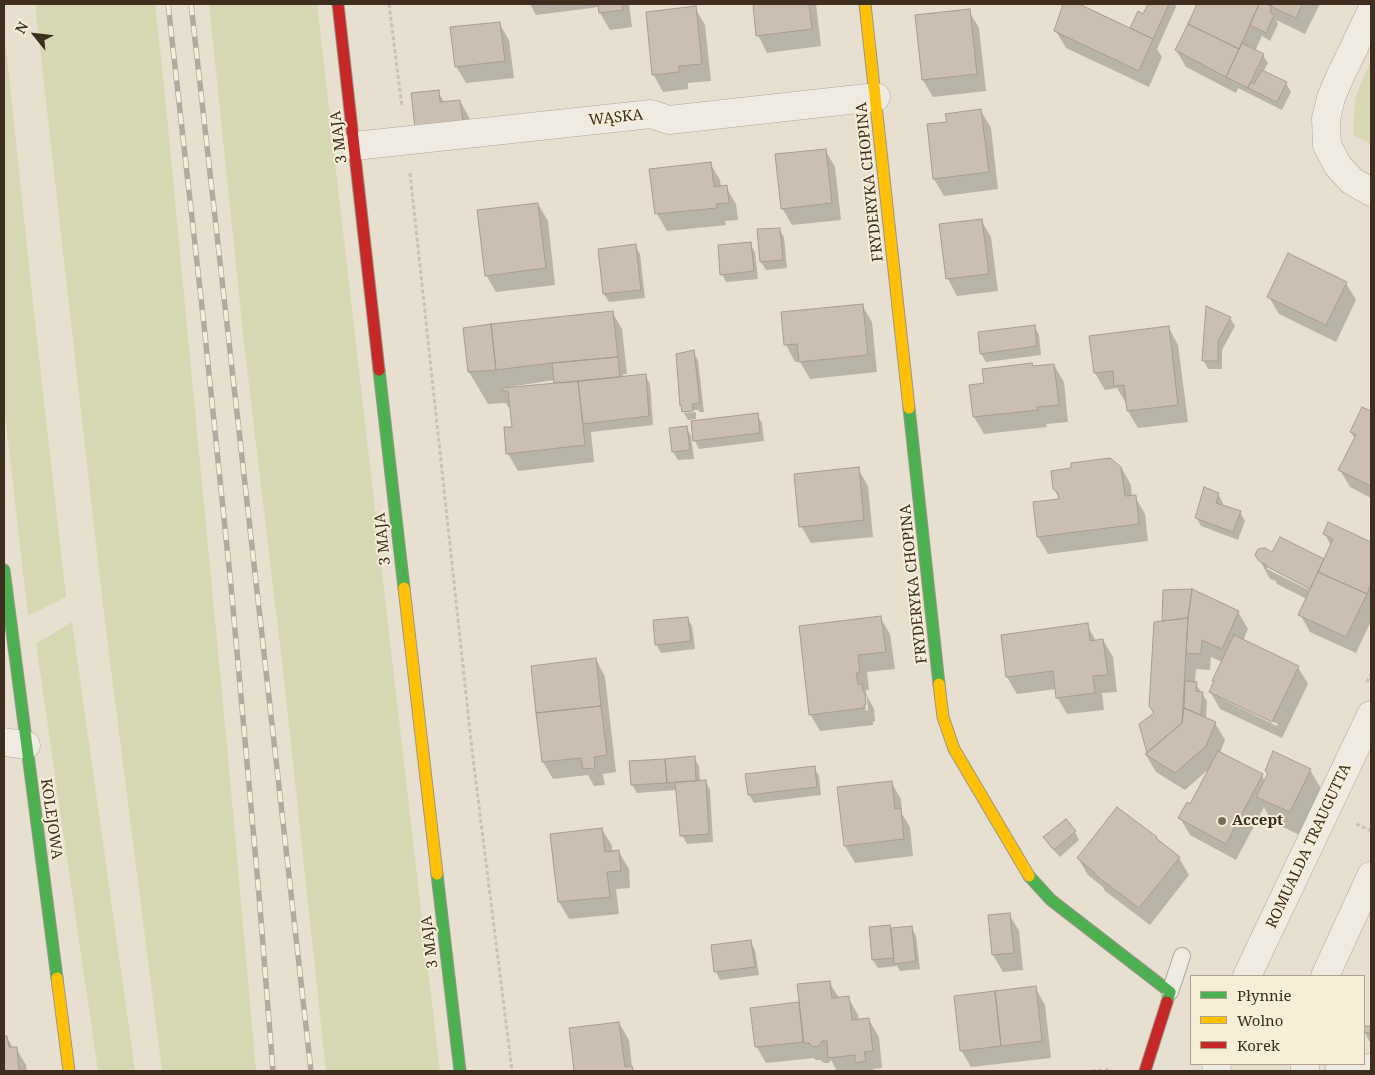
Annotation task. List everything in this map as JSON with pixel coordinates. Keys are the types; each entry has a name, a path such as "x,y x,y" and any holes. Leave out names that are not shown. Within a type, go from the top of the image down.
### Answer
{"street":[{"name":"3 MAJA","path":"338,4 460,1071"},
{"name":"FRYDERYKA CHOPINA","path":"865,4 943,717 962,764 1026,874 1051,900 1170,992"},
{"path":"1371,12 1338,81 1331,98 1326,119 1327,145 1338,166 1352,181 1371,192"},
{"name":"WĄSKA","path":"355,146 651,114 669,120 876,97"},
{"name":"KOLEJOWA","path":"4,570 15,744 70,1071"},
{"name":"ROMUALDA TRAUGUTTA","path":"1247,975 1371,715"},
{"path":"1325,975 1371,876"},
{"path":"1145,1071 1170,992"},
{"path":"1339,1071 1371,1068"}],"lane":[{"path":"1170,992 1182,956"}],"path":[{"path":"390,4 472,750 512,1071"},
{"path":"1092,1071 1106,1069"}],"green space":[{"path":"35,4 155,4 229,767 256,1071 162,1071 103,606"},
{"path":"209,4 317,4 440,1071 326,1071 284,679 244,343"},
{"path":"4,28 66,597 28,616 4,405"},
{"path":"1371,61 1371,144 1353,135 1355,99"},
{"path":"72,622 135,1071 98,1071 36,644"}],"building":[{"path":"598,4 622,4 623,10 599,13"},
{"path":"753,4 809,4 812,29 756,36"},
{"path":"1063,4 1079,4 1153,39 1139,71 1054,31"},
{"path":"1148,4 1169,4 1153,39 1130,28 1138,11 1143,14"},
{"path":"1197,4 1259,4 1239,49 1188,24"},
{"path":"1259,4 1272,6 1270,12 1274,15 1266,33 1250,25"},
{"path":"1266,4 1302,4 1296,18"},
{"path":"696,6 702,64 679,66 679,72 652,75 646,12"},
{"path":"970,9 977,74 922,80 915,15"},
{"path":"500,22 505,61 455,67 450,27"},
{"path":"1188,24 1239,49 1226,77 1175,50"},
{"path":"1242,43 1264,54 1248,88 1226,77"},
{"path":"1262,70 1287,82 1277,102 1248,88 1250,82 1254,84"},
{"path":"439,90 440,102 460,100 463,122 415,128 411,93"},
{"path":"981,109 989,172 933,179 927,124 947,122 945,114"},
{"path":"826,149 832,203 781,209 775,154"},
{"path":"711,162 714,187 727,185 729,203 716,204 717,208 655,214 649,169"},
{"path":"538,203 546,268 485,276 477,210"},
{"path":"982,219 989,274 946,279 939,224"},
{"path":"780,228 783,260 760,262 757,229"},
{"path":"751,242 754,271 720,275 718,245"},
{"path":"636,244 641,290 603,294 598,249"},
{"path":"1288,253 1347,282 1326,325 1267,297"},
{"path":"863,304 868,355 799,362 797,344 784,345 781,312"},
{"path":"1206,306 1231,317 1218,341 1218,361 1202,361"},
{"path":"613,311 618,357 496,370 491,324"},
{"path":"491,324 496,370 468,372 463,328"},
{"path":"1035,325 1037,346 980,354 978,332"},
{"path":"1169,326 1178,405 1127,411 1124,385 1114,386 1113,371 1094,373 1089,336"},
{"path":"694,350 700,403 692,404 693,411 682,412 676,354"},
{"path":"618,357 620,377 554,383 552,363"},
{"path":"1032,363 1033,366 1054,364 1059,405 1037,407 1038,410 973,417 969,385 984,383 982,369"},
{"path":"646,374 649,416 583,424 578,381"},
{"path":"578,381 585,445 506,454 504,427 512,427 508,391 502,391 502,388"},
{"path":"1362,407 1371,411 1371,486 1338,470 1356,435 1350,432"},
{"path":"758,413 760,433 693,441 691,421"},
{"path":"687,426 690,450 672,452 669,428"},
{"path":"1110,458 1121,467 1125,496 1136,495 1139,524 1037,537 1033,502 1059,499 1058,493 1053,489 1051,471 1071,468 1071,463"},
{"path":"859,467 864,520 799,527 794,474"},
{"path":"1204,487 1219,493 1216,503 1241,511 1233,532 1195,518"},
{"path":"1328,522 1371,542 1371,584 1367,594 1318,572 1333,539 1323,534"},
{"path":"1280,537 1324,559 1310,589 1266,566 1255,555 1258,549 1265,548 1272,552"},
{"path":"1318,572 1367,594 1346,637 1298,615"},
{"path":"1192,589 1188,618 1162,621 1163,590"},
{"path":"1192,589 1239,611 1222,649 1202,640 1201,654 1186,653"},
{"path":"881,616 886,652 858,655 860,673 856,673 858,684 862,684 863,691 865,691 866,704 864,708 809,715 799,626"},
{"path":"688,617 691,641 655,645 653,620"},
{"path":"1188,618 1182,723 1147,753 1139,724 1154,713 1149,706 1154,622"},
{"path":"1088,623 1090,641 1103,639 1108,675 1093,676 1095,693 1056,698 1053,671 1006,677 1001,635"},
{"path":"1234,635 1299,666 1272,722 1209,692 1214,681 1212,681"},
{"path":"596,658 601,706 536,713 531,666"},
{"path":"1185,681 1197,682 1196,691 1203,692 1201,715 1184,708"},
{"path":"601,706 607,755 594,757 595,768 583,769 581,758 542,762 536,713"},
{"path":"1184,708 1216,722 1206,746 1175,773 1145,754 1182,723"},
{"path":"1218,751 1263,774 1226,844 1178,818 1187,802 1190,804"},
{"path":"1273,751 1311,769 1290,812 1256,797 1268,773 1265,771"},
{"path":"695,756 696,781 667,783 665,759"},
{"path":"665,759 667,783 631,785 629,761"},
{"path":"815,766 817,787 748,795 745,774"},
{"path":"706,780 709,834 680,836 675,782"},
{"path":"892,781 895,809 901,808 904,839 844,846 837,787"},
{"path":"1117,807 1180,857 1139,908 1094,874 1077,858"},
{"path":"1066,819 1076,831 1054,850 1043,837"},
{"path":"602,828 605,852 619,850 621,871 607,872 610,897 558,902 550,834"},
{"path":"1010,913 1014,953 992,955 988,915"},
{"path":"890,925 894,958 872,960 869,927"},
{"path":"912,926 916,961 894,964 891,928"},
{"path":"751,940 755,967 714,972 711,945"},
{"path":"830,981 832,998 849,996 852,1020 869,1018 873,1051 864,1052 866,1061 855,1063 855,1055 828,1058 827,1041 822,1041 819,1046 813,1047 809,1043 804,1043 797,984"},
{"path":"1036,986 1042,1041 1001,1046 995,991"},
{"path":"995,991 1001,1046 960,1051 954,996"},
{"path":"799,1002 803,1042 755,1047 750,1008"},
{"path":"619,1022 625,1067 632,1066 633,1071 574,1071 569,1028"},
{"path":"1365,1026 1371,1026 1371,1032 1365,1033"},
{"path":"4,1036 7,1036 9,1047 17,1047 19,1071 4,1071"}],"railway":[{"path":"168,4 231,586 273,1071"},
{"path":"191,4 311,1071"}],"traffic: fast":[{"path":"379,370 404,588"},
{"path":"909,408 939,684"},
{"path":"4,570 57,978"},
{"path":"437,874 460,1071"},
{"path":"1029,876 1051,900 1170,992 1167,1002"}],"traffic: slow":[{"path":"865,4 909,408"},
{"path":"404,588 437,874"},
{"path":"939,684 943,717 954,749 1029,876"},
{"path":"57,978 69,1071"}],"traffic: jam":[{"path":"338,4 379,370"},
{"path":"1145,1071 1167,1002"}],"place":[{"name":"Accept","path":"1222,821"}]}
